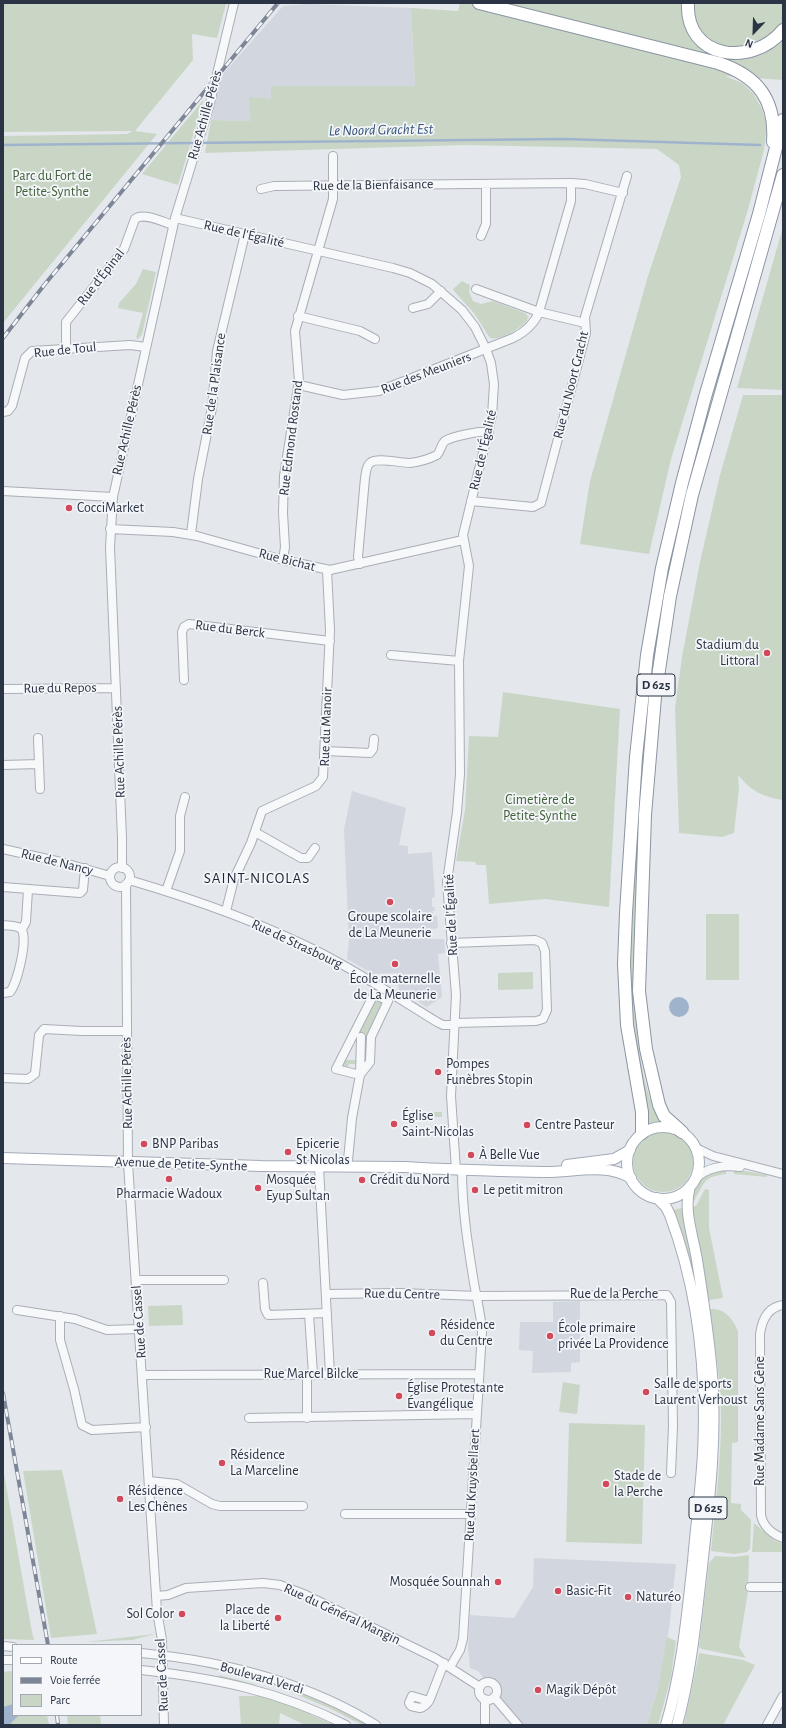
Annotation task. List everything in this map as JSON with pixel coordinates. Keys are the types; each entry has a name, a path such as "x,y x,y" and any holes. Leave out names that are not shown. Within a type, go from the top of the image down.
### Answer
{"highway":[{"path":"479,3 718,63 743,73 762,90 771,111 773,134 770,172"},
{"path":"688,3 688,15 693,29 707,45 720,52 735,54 756,51 771,42 783,30"},
{"name":"D 625","path":"642,1133 642,1112 627,1025 624,969 633,787 646,662 662,568 685,469 770,172 782,124"},
{"name":"D 625","path":"682,1132 667,1119 659,1105 648,1064 640,1000 642,889 648,772 654,705 668,603 692,495 783,176"}],"main road":[{"path":"653,1128 671,1128 682,1132 691,1140 696,1148 699,1166 693,1183 674,1197 656,1198 640,1190 631,1178 627,1163 630,1150 635,1140 642,1133 653,1128"},
{"name":"Avenue de Petite-Synthe","path":"528,1172 614,1158 630,1150"},
{"name":"Avenue de Petite-Synthe","path":"3,1158 128,1163 319,1167 404,1167 528,1172 601,1170 620,1172 631,1178"},
{"name":"D 625","path":"677,1725 688,1680 693,1646 712,1478 714,1438 711,1362 697,1258 687,1212 687,1199 693,1183"},
{"name":"D 625","path":"656,1198 666,1207 670,1215 692,1289 701,1356 704,1421 701,1480 684,1636 678,1678 666,1725"}],"street":[{"name":"Rue Achille Pérès","path":"122,868 110,529 113,497 174,221 217,77 234,3"},
{"name":"Rue Edmond Rostand","path":"283,560 285,547 283,513 284,476 299,385 295,341 298,316 333,199 333,156"},
{"name":"Rue du Noort Gracht","path":"471,501 533,507 541,503 586,333 585,317 628,176"},
{"name":"Rue de la Bienfaisance","path":"261,189 274,186 572,183 589,185 622,193"},
{"name":"Rue des Meuniers","path":"299,385 340,395 372,393 389,389 486,349 525,331 534,323 539,312 571,201 572,183"},
{"path":"481,236 486,224 486,184"},
{"name":"Rue d'Épinal","path":"66,348 66,322 122,252 135,219 144,217 174,221"},
{"name":"Rue de l'Égalité","path":"174,221 245,234 318,250 404,272 427,281 441,291 469,318 486,349 492,367 494,390 493,412 463,540 469,566 458,661 460,774 457,812 447,882 456,990 451,1096 459,1170"},
{"name":"Rue de la Plaisance","path":"191,534 198,478 212,408 217,351 245,234"},
{"path":"476,289 539,312 585,323"},
{"path":"413,308 428,304 441,291"},
{"path":"298,316 360,331 375,339"},
{"name":"Rue de Toul","path":"3,412 8,411 12,406 26,355 34,351 130,345 146,347"},
{"path":"360,564 358,555 365,478 367,467 371,462 409,463 420,461 437,455 447,440 477,432 488,432"},
{"path":"3,491 113,497"},
{"name":"Rue Bichat","path":"110,529 191,534 283,560 327,570 360,564 463,540"},
{"name":"Rue du Manoir","path":"226,911 235,876 255,832 263,809 314,787 320,782 324,774 330,641 327,570"},
{"name":"Rue du Berck","path":"184,680 182,634 184,627 189,624 330,641"},
{"path":"391,655 458,661"},
{"name":"Rue du Repos","path":"3,689 116,688"},
{"path":"38,738 40,789"},
{"path":"325,751 370,753 373,750 374,739"},
{"path":"3,765 39,764"},
{"path":"166,891 180,851 180,816 185,797"},
{"path":"255,832 301,858 308,858 315,848"},
{"name":"Rue de Nancy","path":"3,848 86,868 110,876"},
{"path":"3,887 80,893 83,890 86,868"},
{"path":"122,868 128,873 128,882 120,886 116,886 111,881 110,876 114,869 122,868"},
{"name":"Rue Achille Pérès","path":"128,882 126,1031 128,1163"},
{"name":"Rue de Strasbourg","path":"128,882 166,891 226,911 316,951 384,994 438,1023 455,1024 536,1021 543,1019 547,1010 545,951 542,943 535,940 452,943"},
{"path":"3,993 10,992 14,985 23,956 24,936 22,929 26,921 28,890"},
{"path":"3,926 17,926 22,929"},
{"path":"374,994 384,994 388,1002 371,1037 370,1062 360,1075 336,1069 357,1037 374,994"},
{"path":"3,1078 26,1079 34,1075 37,1070 39,1035 44,1029 126,1031"},
{"path":"357,1037 371,1037"},
{"path":"348,1160 352,1122 360,1075 357,1037"},
{"path":"696,1148 713,1156 783,1174"},
{"name":"Rue de Cassel","path":"128,1163 156,1596 163,1656 162,1672 164,1725"},
{"path":"693,1183 707,1170 724,1166 773,1172"},
{"path":"319,1167 330,1374"},
{"name":"Rue du Kruysbellaert","path":"429,1701 447,1665 460,1650 463,1639 482,1332 463,1212 459,1170"},
{"path":"136,1280 224,1280"},
{"path":"264,1283 265,1309 268,1315 327,1313"},
{"name":"Rue du Centre","path":"326,1294 400,1292 477,1296"},
{"name":"Rue de la Perche","path":"477,1296 638,1294 668,1296 671,1302 672,1472"},
{"name":"Rue Madame Sans Gêne","path":"783,1304 776,1306 768,1312 763,1321 760,1334 760,1513 762,1521 769,1529 783,1538"},
{"path":"17,1310 75,1319 107,1330 139,1328"},
{"path":"307,1418 310,1374 309,1314"},
{"path":"60,1316 60,1340 82,1425 92,1430 146,1427"},
{"name":"Rue Marcel Bilcke","path":"142,1375 479,1374"},
{"path":"250,1418 476,1414"},
{"path":"149,1481 158,1480 177,1484 212,1504 220,1506 303,1506"},
{"path":"345,1514 471,1514"},
{"name":"Rue du Général Mangin","path":"156,1596 168,1595 184,1589 228,1586 268,1584 291,1589 447,1665"},
{"path":"750,1587 783,1587"},
{"name":"Boulevard Verdi","path":"142,1653 223,1665 280,1680 333,1702 376,1725"},
{"path":"447,1665 480,1687"},
{"name":"Boulevard Verdi","path":"142,1670 190,1676 260,1690 305,1706 346,1725"},
{"path":"480,1687 486,1682 493,1683 497,1690 494,1697 485,1699"},
{"path":"480,1687 480,1694 485,1699 485,1725"},
{"path":"766,1725 783,1696"},
{"path":"494,1697 518,1725"}],"shaded area":[{"path":"308,4 411,8 415,86 271,86 271,99 251,121 211,120 222,75 283,6"},
{"name":"Groupe scolaire de La Meunerie","path":"352,791 406,808 399,845 408,846 408,854 432,852 435,897 432,898 432,906 430,906 434,907 435,911 431,911 433,912 433,916 437,916 438,928 431,929 431,939 444,939 445,953 438,954 442,997 427,1007 399,990 397,973 373,974 347,959 349,940 344,829"},
{"name":"École primaire privée La Providence","path":"580,1301 580,1362 571,1363 571,1372 532,1373 533,1351 519,1350 520,1322 553,1322 553,1302"},
{"path":"534,1558 676,1564 669,1629 658,1688 647,1725 523,1725 478,1671 470,1668 468,1647 470,1615 514,1618 533,1587"}],"green space":[{"name":"Parc du Fort de Petite-Synthe","path":"3,3 226,4 217,38 192,34 193,60 135,131 157,134 3,323 3,136 127,134 133,131 3,132"},
{"path":"460,3 783,3 783,80 725,76 742,83 753,93 762,109 767,126 764,150 747,213 671,459 649,554 580,544 590,481 648,276 681,177 679,165 657,149 465,145 205,153 211,120 251,121 249,97 271,99 271,86 415,86 411,8 458,11"},
{"path":"204,99 178,185 142,174"},
{"path":"783,227 783,390 737,388"},
{"path":"143,269 156,272 142,334 138,339 136,338 143,313 118,308 119,303 136,284"},
{"path":"462,281 470,285 469,292 473,301 481,304 493,301 525,313 528,316 527,321 505,336 490,338 474,313 453,289"},
{"path":"743,395 783,395 783,800 763,795 748,785 738,775 739,789 734,833 722,837 679,833 675,708 682,657 700,562 720,475"},
{"path":"666,569 670,570 651,684 635,1002 639,1048 645,1082 655,1111 662,1123 647,1125 632,1022 630,935 648,680"},
{"name":"Cimetière de Petite-Synthe","path":"503,692 620,709 609,907 545,899 489,904 486,865 477,865 475,862 456,861 465,810 469,736 498,737"},
{"path":"706,914 739,914 739,980 706,980"},
{"path":"533,972 533,989 498,990 498,973"},
{"path":"374,999 384,1004 369,1035 357,1034"},
{"path":"345,1060 358,1060 358,1064 349,1064 348,1067 340,1067"},
{"path":"430,1112 442,1112 442,1117 430,1117"},
{"path":"663,1132 679,1137 684,1141 688,1146 693,1162 688,1178 684,1183 679,1187 663,1192 647,1187 642,1183 638,1178 633,1162 638,1146 642,1141 647,1137"},
{"path":"726,1169 726,1174 718,1175 709,1179 703,1185 694,1201 691,1201 693,1193 702,1178 706,1175"},
{"path":"734,1169 767,1175 767,1177 734,1174"},
{"path":"705,1189 709,1190 709,1228 723,1298 709,1300 692,1206 696,1206"},
{"path":"682,1208 699,1291 694,1292 673,1210"},
{"path":"182,1305 183,1325 149,1326 148,1306"},
{"path":"710,1309 720,1310 728,1315 734,1322 738,1331 738,1442 732,1443 731,1503 741,1504 741,1510 751,1520 750,1549 747,1552 735,1554 711,1551 719,1468 721,1404 716,1350"},
{"path":"563,1382 580,1385 577,1414 559,1412"},
{"name":"Stade de la Perche","path":"569,1423 645,1425 642,1544 566,1542"},
{"path":"3,1468 31,1627 34,1640 3,1639"},
{"path":"62,1470 97,1634 51,1638 23,1471"},
{"path":"754,1523 775,1541 783,1544 783,1552 752,1552"},
{"path":"749,1555 748,1591 739,1647 746,1658 702,1649 699,1647 709,1563 715,1556 734,1557"},
{"path":"155,1634 132,1640 86,1642"},
{"path":"667,1637 676,1641 671,1677 658,1725 647,1725 658,1688"},
{"path":"699,1653 743,1660 755,1665 723,1725 684,1725"},
{"path":"188,1663 235,1672 281,1686 325,1703 368,1725 362,1725 329,1708 281,1688 246,1677"},
{"path":"12,1671 12,1716 47,1716 49,1725 3,1725 3,1672"},
{"path":"219,1675 258,1685 218,1680"},
{"path":"239,1696 262,1696 295,1707 333,1725 305,1725 280,1713 279,1725 241,1725"},
{"path":"67,1716 100,1716 101,1725 68,1725"}],"water":[{"path":"679,997 686,1000 689,1007 686,1014 679,1017 672,1014 669,1007 672,1000"},
{"path":"12,1704 12,1716 18,1716 9,1725 3,1725 3,1707"}],"waterway":[{"name":"Le Noord Gracht Est","path":"3,145 564,139 760,145"}],"railway":[{"path":"3,338 45,284 278,3"},
{"path":"3,1393 48,1644"},
{"path":"57,1716 58,1725"}],"place":[{"name":"CocciMarket","path":"69,508"},
{"name":"Stadium du Littoral","path":"767,653"},
{"name":"Groupe scolaire de La Meunerie","path":"390,902"},
{"name":"École maternelle de La Meunerie","path":"395,964"},
{"name":"Pompes Funèbres Stopin","path":"438,1072"},
{"name":"Église Saint-Nicolas","path":"394,1124"},
{"name":"Centre Pasteur","path":"527,1125"},
{"name":"BNP Paribas","path":"144,1144"},
{"name":"Epicerie St Nicolas","path":"288,1152"},
{"name":"À Belle Vue","path":"471,1155"},
{"name":"Pharmacie Wadoux","path":"169,1179"},
{"name":"Crédit du Nord","path":"362,1180"},
{"name":"Mosquée Eyup Sultan","path":"258,1188"},
{"name":"Le petit mitron","path":"475,1190"},
{"name":"Résidence du Centre","path":"432,1333"},
{"name":"École primaire privée La Providence","path":"550,1336"},
{"name":"Salle de sports Laurent Verhoust","path":"646,1392"},
{"name":"Église Protestante Évangélique","path":"399,1396"},
{"name":"Résidence La Marceline","path":"222,1463"},
{"name":"Stade de la Perche","path":"606,1484"},
{"name":"Résidence Les Chênes","path":"120,1499"},
{"name":"Mosquée Sounnah","path":"498,1582"},
{"name":"Basic-Fit","path":"558,1591"},
{"name":"Naturéo","path":"628,1597"},
{"name":"Sol Color","path":"182,1614"},
{"name":"Place de la Liberté","path":"278,1618"},
{"name":"Magik Dépôt","path":"538,1690"}],"district":[{"name":"SAINT-NICOLAS","path":"257,878"}]}
